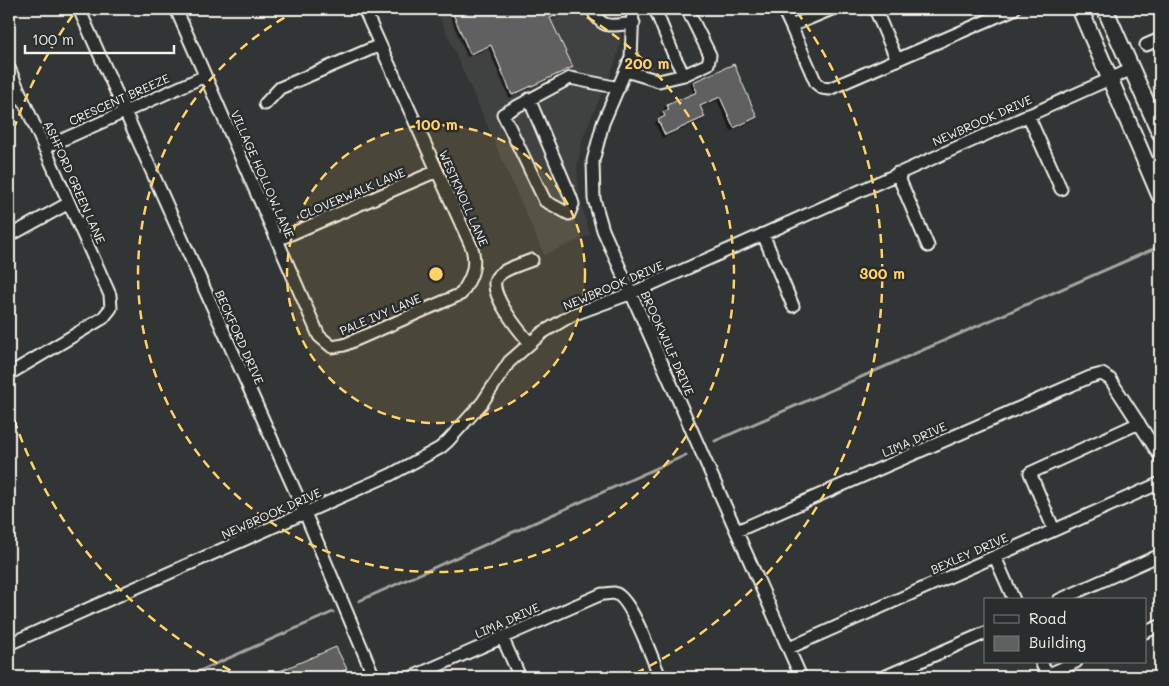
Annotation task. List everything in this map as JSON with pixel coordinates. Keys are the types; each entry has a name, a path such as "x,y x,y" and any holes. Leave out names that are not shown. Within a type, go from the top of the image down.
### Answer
{"main road":[{"path":"1080,9 1160,196"},
{"path":"1105,9 1160,133"}],"street":[{"name":"BECKFORD DRIVE","path":"79,9 123,111 305,513 374,677"},
{"name":"VILLAGE HOLLOW LANE","path":"176,9 319,336 332,347"},
{"name":"WESTKNOLL LANE","path":"364,9 472,248 476,263"},
{"path":"592,9 597,20 607,26 634,24"},
{"name":"BROOKWULF DRIVE","path":"633,9 634,24 631,58 620,88 603,123 593,161 594,199 603,230 801,677"},
{"path":"655,9 684,75"},
{"path":"626,70 658,81 684,75 708,64 710,55 687,9"},
{"path":"783,9 816,83 822,88 829,89 1014,9"},
{"path":"791,26 832,9"},
{"path":"874,9 897,60"},
{"path":"1146,45 1160,39"},
{"path":"265,104 280,88 380,45"},
{"name":"ASHFORD GREEN LANE","path":"9,68 110,295 110,308 103,318 9,374"},
{"name":"NEWBROOK DRIVE","path":"9,644 390,475 440,448 482,403 509,362 530,343 572,315 632,294 897,173 1132,69"},
{"name":"CRESCENT BREEZE","path":"44,148 123,111 205,76"},
{"path":"529,99 572,204 569,214 544,200 503,114 529,99 570,78 620,88"},
{"path":"9,101 21,95"},
{"path":"1028,115 1061,188"},
{"name":"CLOVERWALK LANE","path":"277,240 437,171"},
{"path":"897,173 928,246"},
{"path":"572,204 594,199"},
{"path":"9,236 69,203"},
{"path":"763,234 794,306"},
{"path":"530,343 509,318 497,294 495,281 498,275 532,260"},
{"name":"PALE IVY LANE","path":"332,347 344,345 461,294 470,281 476,263"},
{"name":"LIMA DRIVE","path":"737,531 1090,377 1102,374 1110,379 1139,423"},
{"path":"1054,530 1030,473 1139,423 1160,456"},
{"name":"BEXLEY DRIVE","path":"789,648 1160,483"},
{"path":"1063,598 1160,555"},
{"path":"995,557 1013,598"},
{"name":"LIMA DRIVE","path":"412,677 602,594 615,593 631,609 660,677"},
{"path":"1146,632 1160,626"},
{"path":"884,677 984,632"},
{"path":"502,638 520,677"},
{"path":"1044,676 1072,664 1072,677"}],"shaded area":[{"path":"436,9 618,9 621,40 616,60 583,137 577,167 579,197 590,235 544,255"}],"building":[{"path":"451,9 571,9 550,18 573,67 512,95 491,45 470,54"},
{"path":"734,64 757,117 734,128 720,97 700,106 705,117 665,135 658,120 665,116 663,112 669,110 667,105 697,92 693,82"},
{"path":"336,647 347,669 343,671 346,677 266,677"}],"waterway":[{"path":"715,441 1160,246"},
{"path":"359,601 686,455"},
{"path":"186,677 333,612"}]}
